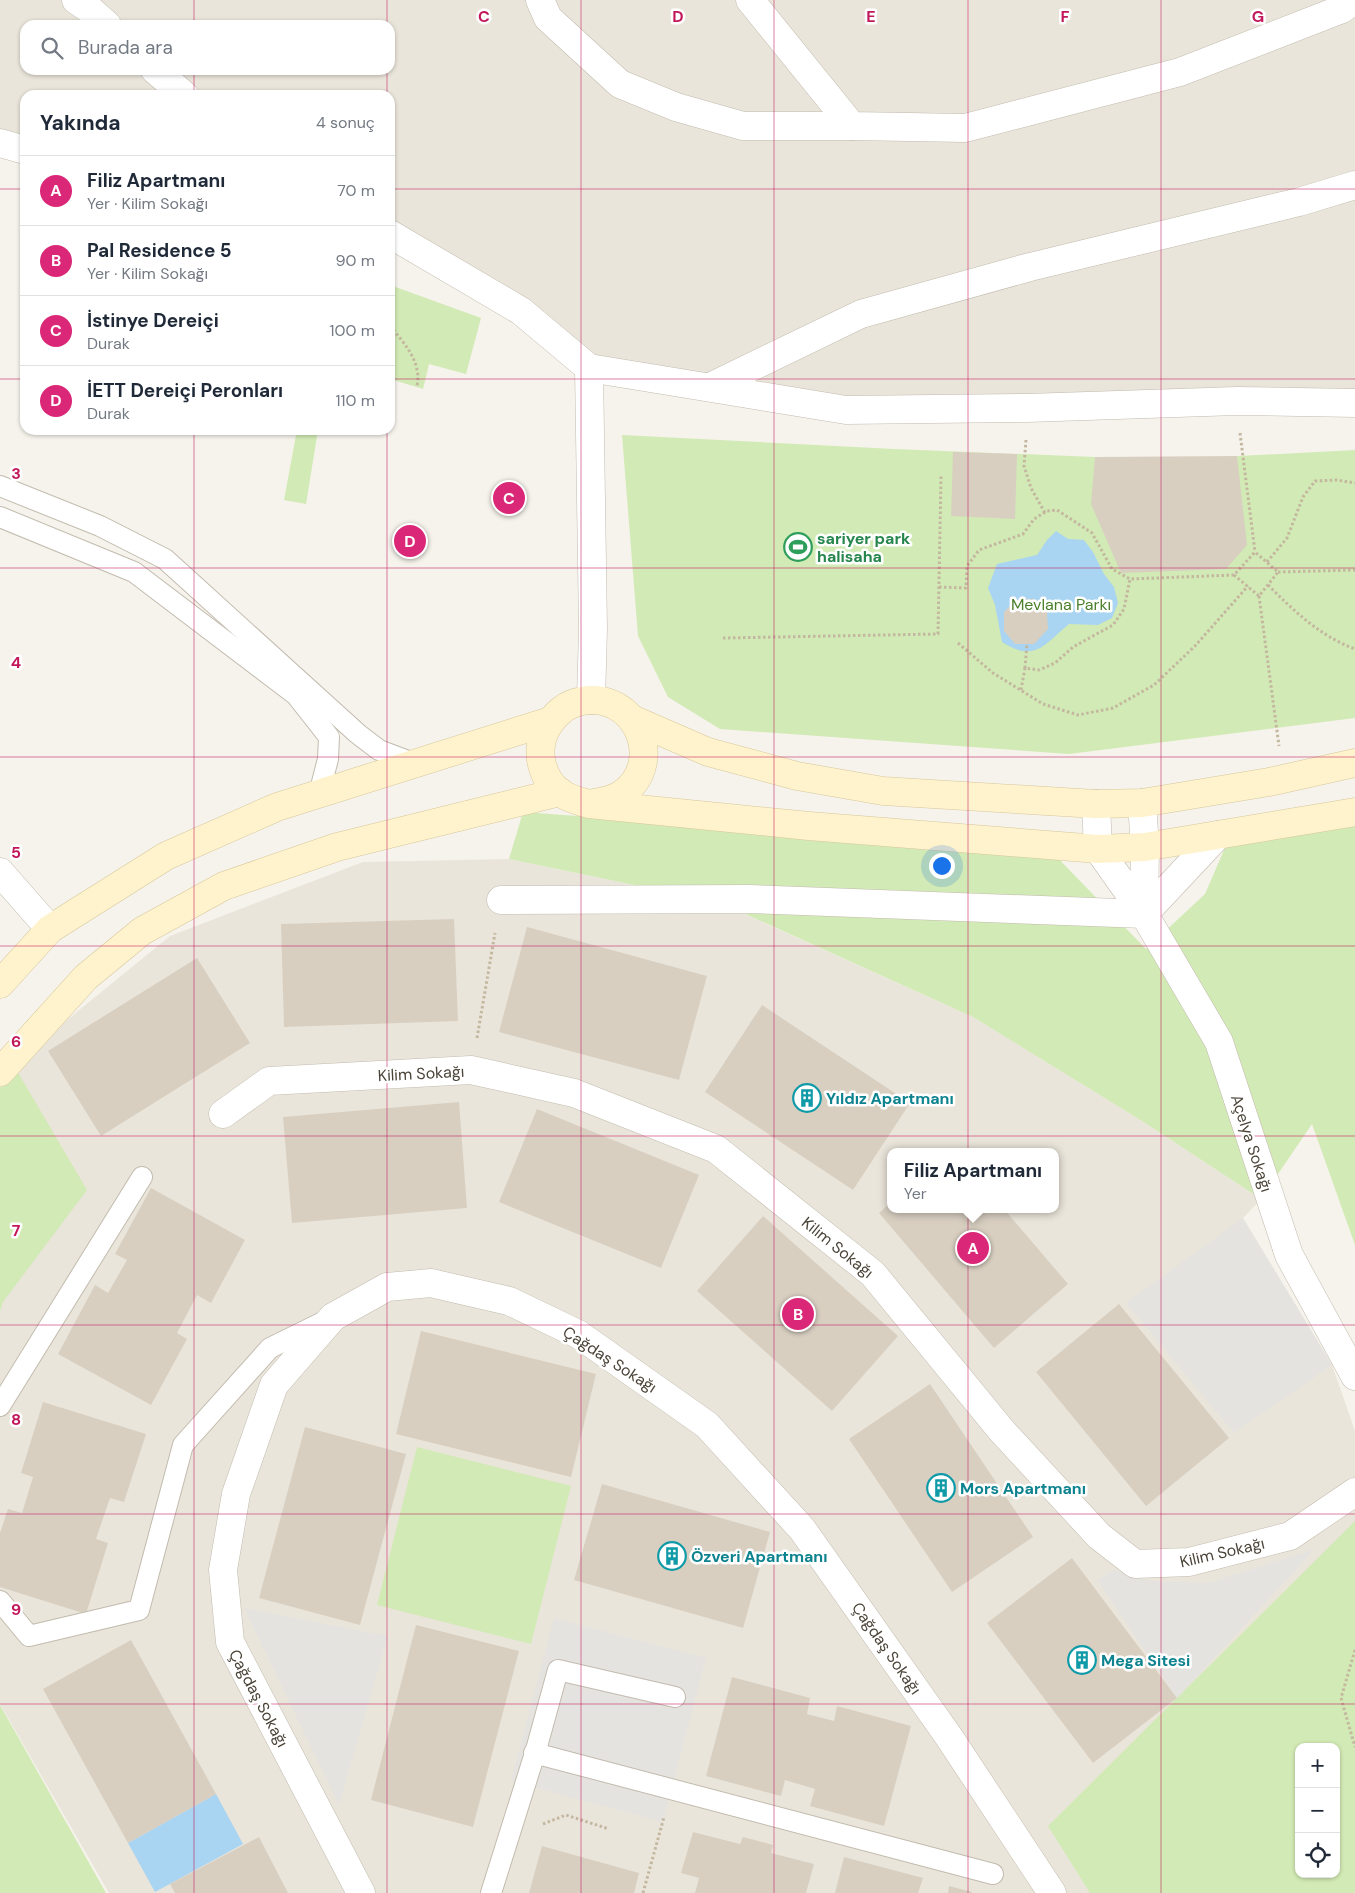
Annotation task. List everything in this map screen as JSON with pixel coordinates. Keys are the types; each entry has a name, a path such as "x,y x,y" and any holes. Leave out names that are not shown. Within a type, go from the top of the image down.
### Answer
{"main road":[{"path":"589,804 606,802 622,795 633,783 641,768 644,750 641,734 632,719 621,708 607,702 591,700 575,702 561,709 550,721 543,735 540,750 542,767 549,781 560,792 574,800 589,804 809,826 1098,849 1145,847 1355,812"},
{"path":"632,719 708,752 797,776 883,791 1096,804 1142,803 1283,779 1355,763"},
{"path":"0,984 50,929 166,856 277,806 550,721"},
{"path":"0,1072 86,977 142,931 224,886 337,847 560,792"}],"street":[{"path":"76,0 101,20"},
{"path":"540,0 548,18 620,84 676,107 743,126 965,128 1180,72 1342,9 1354,0"},
{"path":"750,0 852,126"},
{"path":"161,75 178,90"},
{"path":"0,143 20,149"},
{"path":"710,387 861,314 1030,267 1299,202 1355,185"},
{"path":"395,237 521,311 589,368 846,410 1027,408 1236,401 1355,403"},
{"path":"589,368 593,628 591,700"},
{"path":"1142,803 1145,847 1144,914"},
{"path":"1096,804 1098,849"},
{"path":"501,900 750,898 1144,914 1218,835"},
{"name":"Açelya Sokağı","path":"1098,849 1144,914 1219,1042 1289,1255 1355,1376"},
{"path":"0,872 50,929"},
{"name":"Kilim Sokağı","path":"224,1114 269,1080 471,1070 574,1093 716,1149 873,1274 1002,1431 1099,1536 1135,1564 1189,1562 1290,1536 1355,1492"},
{"name":"Çağdaş Sokağı","path":"361,1893 230,1642 223,1570 236,1494 274,1386 334,1317 387,1287 431,1283 509,1301 578,1334 707,1425 802,1529 949,1737 1052,1893"}],"lane":[{"path":"0,486 100,526 165,559 358,734 379,750 416,764"},
{"path":"0,517 134,572 296,695 329,737 328,759 319,794"},
{"path":"0,1406 142,1177"},
{"path":"0,1601 29,1636 139,1610 183,1445 270,1348 334,1317"},
{"path":"491,1893 558,1670 675,1697"},
{"path":"534,1753 993,1874"}],"path":[{"path":"395,332 411,350 419,377 417,386"},
{"path":"1236,401 1254,552 1278,572 1355,570"},
{"path":"1027,408 1024,466 1031,488 1045,513"},
{"path":"723,638 938,634 940,476"},
{"path":"1267,562 1287,538 1303,497 1315,481 1338,480 1355,483"},
{"path":"939,586 966,588 967,566 979,550 1023,534 1034,519 1045,513 1057,510 1092,533 1112,569 1130,579 1234,575 1259,596 1283,779"},
{"path":"1234,575 1254,552"},
{"path":"1259,596 1278,572"},
{"path":"1025,668 1039,670 1055,663 1073,648 1113,625 1124,608 1130,579"},
{"path":"1268,585 1305,621 1338,643 1355,649"},
{"path":"958,643 993,673 1043,704 1078,715 1113,708 1154,685 1195,646 1248,586"},
{"path":"1021,690 1027,643"},
{"path":"471,1070 501,900"},
{"path":"1355,1650 1341,1698 1355,1747"},
{"path":"643,1893 672,1790"},
{"path":"538,1826 566,1816 609,1829"}],"shaded area":[{"path":"0,0 1355,0 1355,403 846,410 589,368 395,237 395,90 20,90 20,149 0,143"},
{"path":"509,859 720,903 973,1017 1142,1121 1261,1199 1243,1218 1332,1365 1355,1431 1355,1893 109,1893 0,1704 0,1312 3,1302 13,1064 170,936 363,862"},
{"path":"1243,1218 1332,1365 1234,1433 1126,1303"},
{"path":"1315,1549 1177,1698 1097,1580 1114,1570 1154,1581 1208,1583"},
{"path":"244,1608 388,1636 339,1805"},
{"path":"554,1618 706,1658 663,1822 511,1781"}],"green space":[{"path":"395,287 481,318 466,374 429,364 423,389 395,381"},
{"path":"296,435 317,435 306,504 284,500"},
{"name":"Mevlana Parkı","path":"622,435 1095,457 1200,458 1355,450 1355,718 1069,754 720,729 668,697 638,636"},
{"path":"523,812 1051,851 1146,949 1205,894 1227,843 1355,825 1355,1245 1312,1124 1261,1199 1142,1121 973,1017 721,903 509,859"},
{"path":"13,1064 87,1190 3,1302 0,1312 0,1088"},
{"path":"417,1447 571,1486 531,1644 377,1605"},
{"path":"1355,1521 1355,1893 1090,1893 1048,1826"},
{"path":"0,1705 106,1893 0,1893"}],"water":[{"path":"1056,531 1068,539 1084,540 1114,587 1118,603 1112,618 1098,625 1069,624 1038,649 1023,651 1013,648 1002,642 995,605 988,588 997,564 1037,555"},
{"path":"216,1794 243,1844 155,1892 128,1843"}],"building":[{"path":"953,452 1017,454 1015,519 951,516"},
{"path":"1237,456 1247,545 1226,569 1121,573 1091,504 1095,457"},
{"path":"1034,599 1047,612 1048,629 1034,644 1015,644 1004,631 1004,612 1016,600"},
{"path":"454,919 458,1021 284,1027 281,924"},
{"path":"527,927 707,976 679,1080 499,1032"},
{"path":"197,958 250,1043 101,1136 48,1051"},
{"name":"Yıldız Apartmanı","path":"762,1005 910,1103 853,1190 705,1092"},
{"path":"459,1102 467,1208 292,1223 283,1117"},
{"path":"537,1109 699,1175 661,1268 499,1202"},
{"path":"151,1188 245,1240 211,1303 197,1295 177,1333 187,1339 151,1405 58,1354 95,1285 108,1293 127,1260 115,1254"},
{"path":"887,1206 887,1213 1007,1213 1068,1284 994,1348 879,1213"},
{"path":"763,1216 898,1336 832,1411 697,1291"},
{"path":"1119,1304 1229,1438 1146,1506 1036,1372"},
{"path":"421,1331 596,1374 571,1477 396,1434"},
{"name":"Mors Apartmanı","path":"930,1384 1033,1537 952,1592 849,1439"},
{"path":"43,1402 146,1434 124,1502 110,1498 96,1539 108,1543 86,1614 0,1587 0,1533 8,1509 22,1513 33,1477 21,1473"},
{"path":"305,1427 406,1454 360,1625 259,1598"},
{"name":"Özveri Apartmanı","path":"602,1484 770,1532 743,1628 574,1580"},
{"name":"Mega Sitesi","path":"1072,1558 1177,1698 1093,1763 987,1623"},
{"path":"416,1625 519,1651 473,1827 371,1800"},
{"path":"131,1640 216,1794 128,1843 43,1689"},
{"path":"732,1677 810,1698 807,1714 834,1721 837,1706 911,1726 884,1826 810,1806 815,1789 785,1780 781,1796 706,1776"},
{"path":"693,1832 740,1844 743,1837 773,1845 771,1853 814,1864 806,1893 695,1893 699,1878 681,1873"},
{"path":"259,1837 288,1893 175,1893 170,1884"},
{"path":"542,1846 639,1873 634,1893 529,1893"},
{"path":"844,1857 923,1878 918,1893 835,1893"},
{"path":"949,1886 972,1892 972,1893 948,1893"}],"place":[{"name":"İstinye Dereiçi","path":"509,498"},
{"name":"İETT Dereiçi Peronları","path":"410,541"},
{"name":"sariyer park halisaha","path":"798,547"},
{"name":"Yıldız Apartmanı","path":"807,1098"},
{"name":"Filiz Apartmanı","path":"973,1248"},
{"name":"Pal Residence 5","path":"798,1314"},
{"name":"Mors Apartmanı","path":"941,1488"},
{"name":"Özveri Apartmanı","path":"672,1556"},
{"name":"Mega Sitesi","path":"1082,1660"}]}
